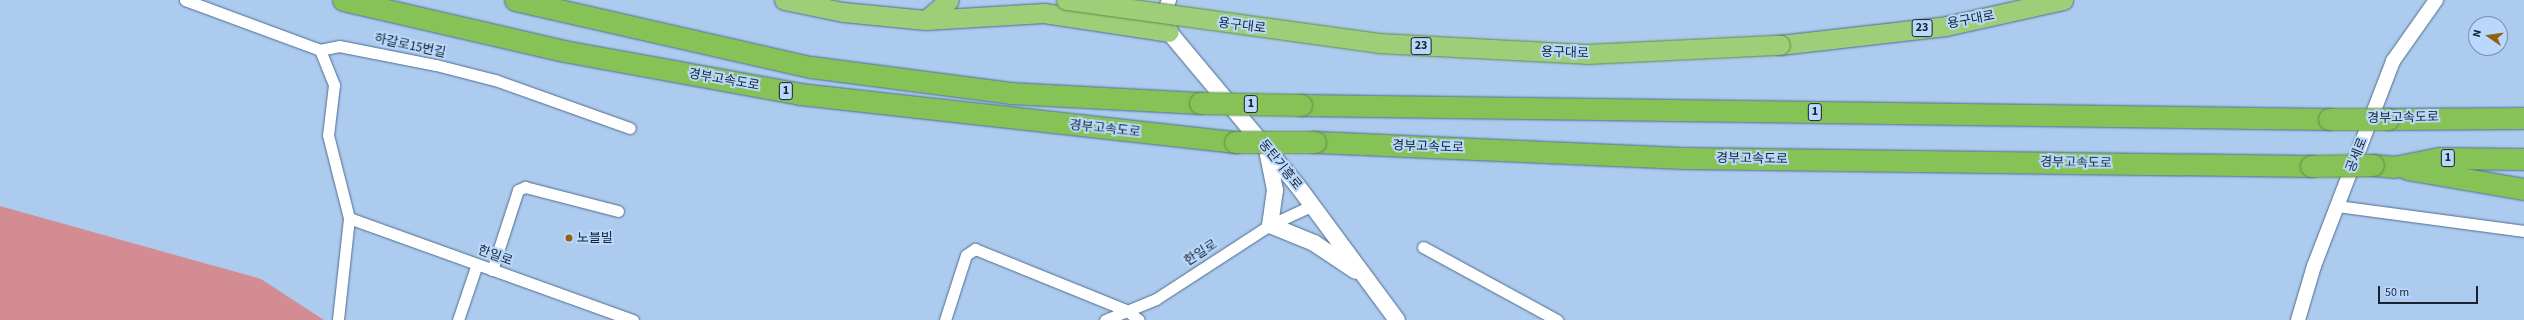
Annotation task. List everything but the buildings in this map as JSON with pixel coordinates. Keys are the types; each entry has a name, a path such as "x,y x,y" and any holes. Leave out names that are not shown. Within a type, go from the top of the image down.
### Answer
{"highway":[{"name":"경부고속도로","path":"343,0 564,51 800,94 1235,142 1315,142 1692,158 2311,166 2373,165 2394,167 2439,158 2524,159"},
{"name":"경부고속도로","path":"515,0 811,67 1010,93 1200,103 1302,105 2329,119 2524,118"},
{"path":"784,0 843,12 926,20 1044,13 1169,32"},
{"path":"926,20 949,0"},
{"name":"용구대로","path":"1066,0 1378,43 1586,54 1780,45 1946,26 2063,0"},
{"path":"1133,0 1167,5"},
{"path":"2394,167 2524,189"}],"main road":[{"name":"동탄기흥로","path":"1167,5 1169,32 1267,149 1397,320"},
{"path":"1267,149 1275,190 1270,225 1314,243 1367,279"}],"street":[{"path":"186,0 320,50 334,85 328,135 349,218 338,320"},
{"name":"공세로","path":"2298,320 2337,206 2393,61 2436,0"},
{"name":"하갈로15번길","path":"320,50 339,46 436,65 495,80 630,128"},
{"path":"492,270 518,190 525,187 618,211"},
{"name":"한일로","path":"1105,320 1126,310 1156,299 1270,225 1311,206"},
{"path":"2337,206 2524,231"},
{"name":"한일로","path":"349,218 633,320"},
{"path":"1423,247 1557,320"},
{"path":"945,320 966,255 974,249 1126,310 1139,320"},
{"path":"458,320 477,264"}],"shaded area":[{"path":"0,206 261,279 324,320 0,320"}],"place":[{"name":"노블빌","path":"569,238"}]}
